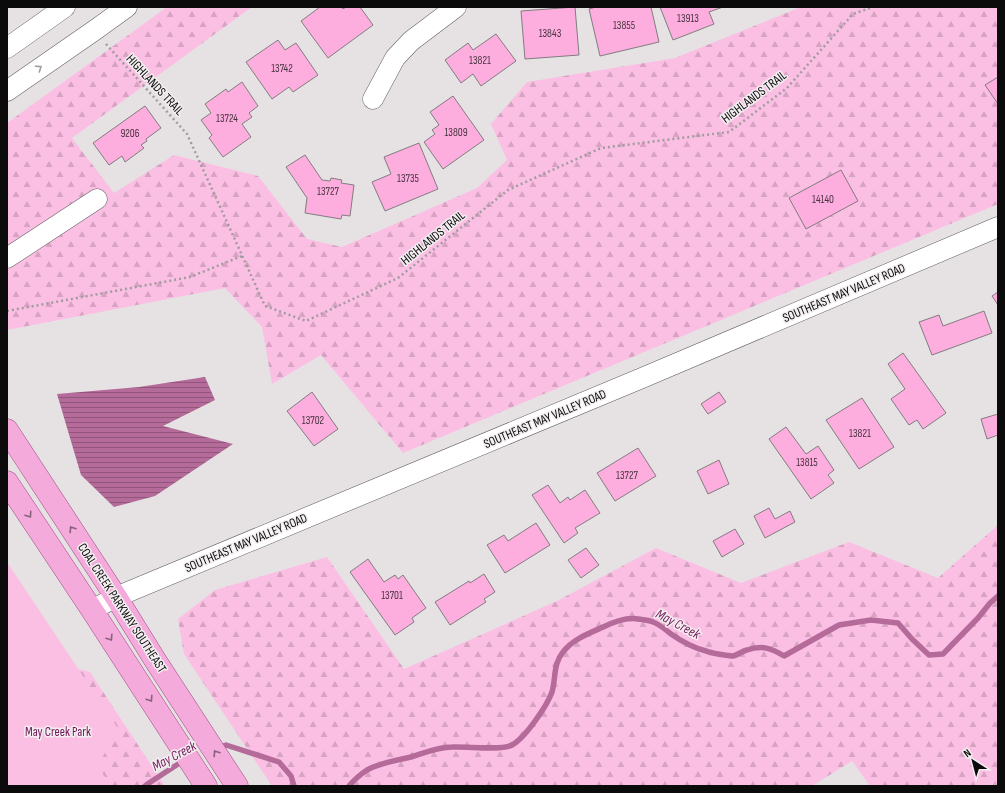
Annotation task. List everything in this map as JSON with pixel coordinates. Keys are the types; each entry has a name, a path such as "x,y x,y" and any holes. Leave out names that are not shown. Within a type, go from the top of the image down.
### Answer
{"main road":[{"name":"COAL CREEK PARKWAY SOUTHEAST","path":"7,430 237,786"},
{"name":"COAL CREEK PARKWAY SOUTHEAST","path":"7,482 206,786"}],"street":[{"path":"7,48 64,7"},
{"path":"7,90 127,7"},
{"path":"374,100 395,58 411,40 456,7"},
{"path":"7,258 97,198"},
{"name":"SOUTHEAST MAY VALLEY ROAD","path":"92,610 116,597 642,378 998,227"}],"path":[{"name":"HIGHLANDS TRAIL","path":"103,40 108,48 187,134 266,306 306,321 398,278 508,190 601,148 729,132 787,88 853,14 873,7"},
{"path":"7,311 190,277 242,256"}],"green space":[{"path":"167,7 252,7 72,138 114,193 174,155 258,176 307,239 342,247 477,188 507,160 491,124 527,82 675,58 801,7 998,7 998,204 403,453 321,355 272,384 262,327 225,288 7,330 7,123"},
{"path":"998,525 998,786 870,786 852,761 812,786 272,786 184,654 178,619 215,590 327,557 404,669 557,601 656,548 741,583 849,542 938,578"},
{"name":"May Creek Park","path":"7,562 117,727 98,767 111,786 7,786"},
{"name":"May Creek Park","path":"7,650 90,672 165,786 7,786"}],"shaded area":[{"path":"205,377 215,400 163,426 233,444 155,496 114,507 81,475 57,394 139,387"}],"building":[{"path":"320,7 342,7 343,9 346,7 360,7 373,25 328,58 301,21"},
{"path":"575,7 579,55 525,59 521,11"},
{"path":"596,7 651,7 659,42 600,56 589,9"},
{"path":"660,7 723,7 709,12 714,24 673,40"},
{"path":"496,34 516,61 481,86 473,74 461,83 445,60 468,43 473,50"},
{"path":"278,40 285,50 296,43 318,75 293,92 289,87 272,99 246,62"},
{"path":"998,77 998,104 985,85"},
{"path":"242,82 258,106 249,113 252,117 242,124 251,137 223,157 209,138 212,135 201,120 211,113 205,104 226,89 228,92"},
{"path":"453,96 484,140 443,169 424,142 435,134 432,130 439,125 430,112"},
{"path":"145,106 161,128 146,139 147,141 141,145 144,148 125,162 122,156 109,165 93,143"},
{"path":"419,143 438,189 385,211 372,182 391,174 384,157"},
{"path":"305,155 322,180 330,181 331,178 342,180 341,183 354,185 350,216 342,215 341,219 305,213 307,198 286,167"},
{"path":"841,170 858,201 806,229 789,198"},
{"path":"998,292 998,305 992,296"},
{"path":"984,311 992,333 932,355 919,322 939,315 943,326"},
{"path":"903,353 946,413 923,429 917,420 909,425 891,399 905,389 888,364"},
{"path":"312,392 338,429 314,446 287,411"},
{"path":"719,392 726,402 708,414 701,404"},
{"path":"862,398 894,447 859,469 826,420"},
{"path":"998,414 998,435 987,439 981,419"},
{"path":"786,427 806,454 818,446 834,470 828,475 834,483 811,499 769,439"},
{"path":"638,448 656,476 615,501 597,473"},
{"path":"719,460 729,484 708,494 697,471"},
{"path":"548,485 560,503 568,497 570,500 585,490 600,513 575,528 578,533 564,543 532,495"},
{"path":"769,508 775,519 790,511 795,522 765,538 754,516"},
{"path":"536,523 550,545 505,573 487,545 504,535 508,541"},
{"path":"735,529 744,544 722,557 713,541"},
{"path":"586,548 599,565 581,578 568,560"},
{"path":"368,559 384,582 395,575 398,579 403,575 426,608 412,618 414,622 395,635 350,572"},
{"path":"484,574 495,592 484,599 486,602 450,625 435,602 469,581 470,583"}],"waterway":[{"name":"May Creek","path":"349,786 367,770 436,749 447,747 500,748 512,745 529,729 549,698 552,692 558,661 567,648 585,635 619,621 629,619 651,621 688,644 701,650 715,653 733,656 752,648 766,648 784,656 839,625 871,620 898,623 929,655 943,654 998,596"},
{"name":"May Creek","path":"217,748 226,745 279,762 291,776 294,786"},
{"name":"May Creek","path":"145,786 185,760"}]}
